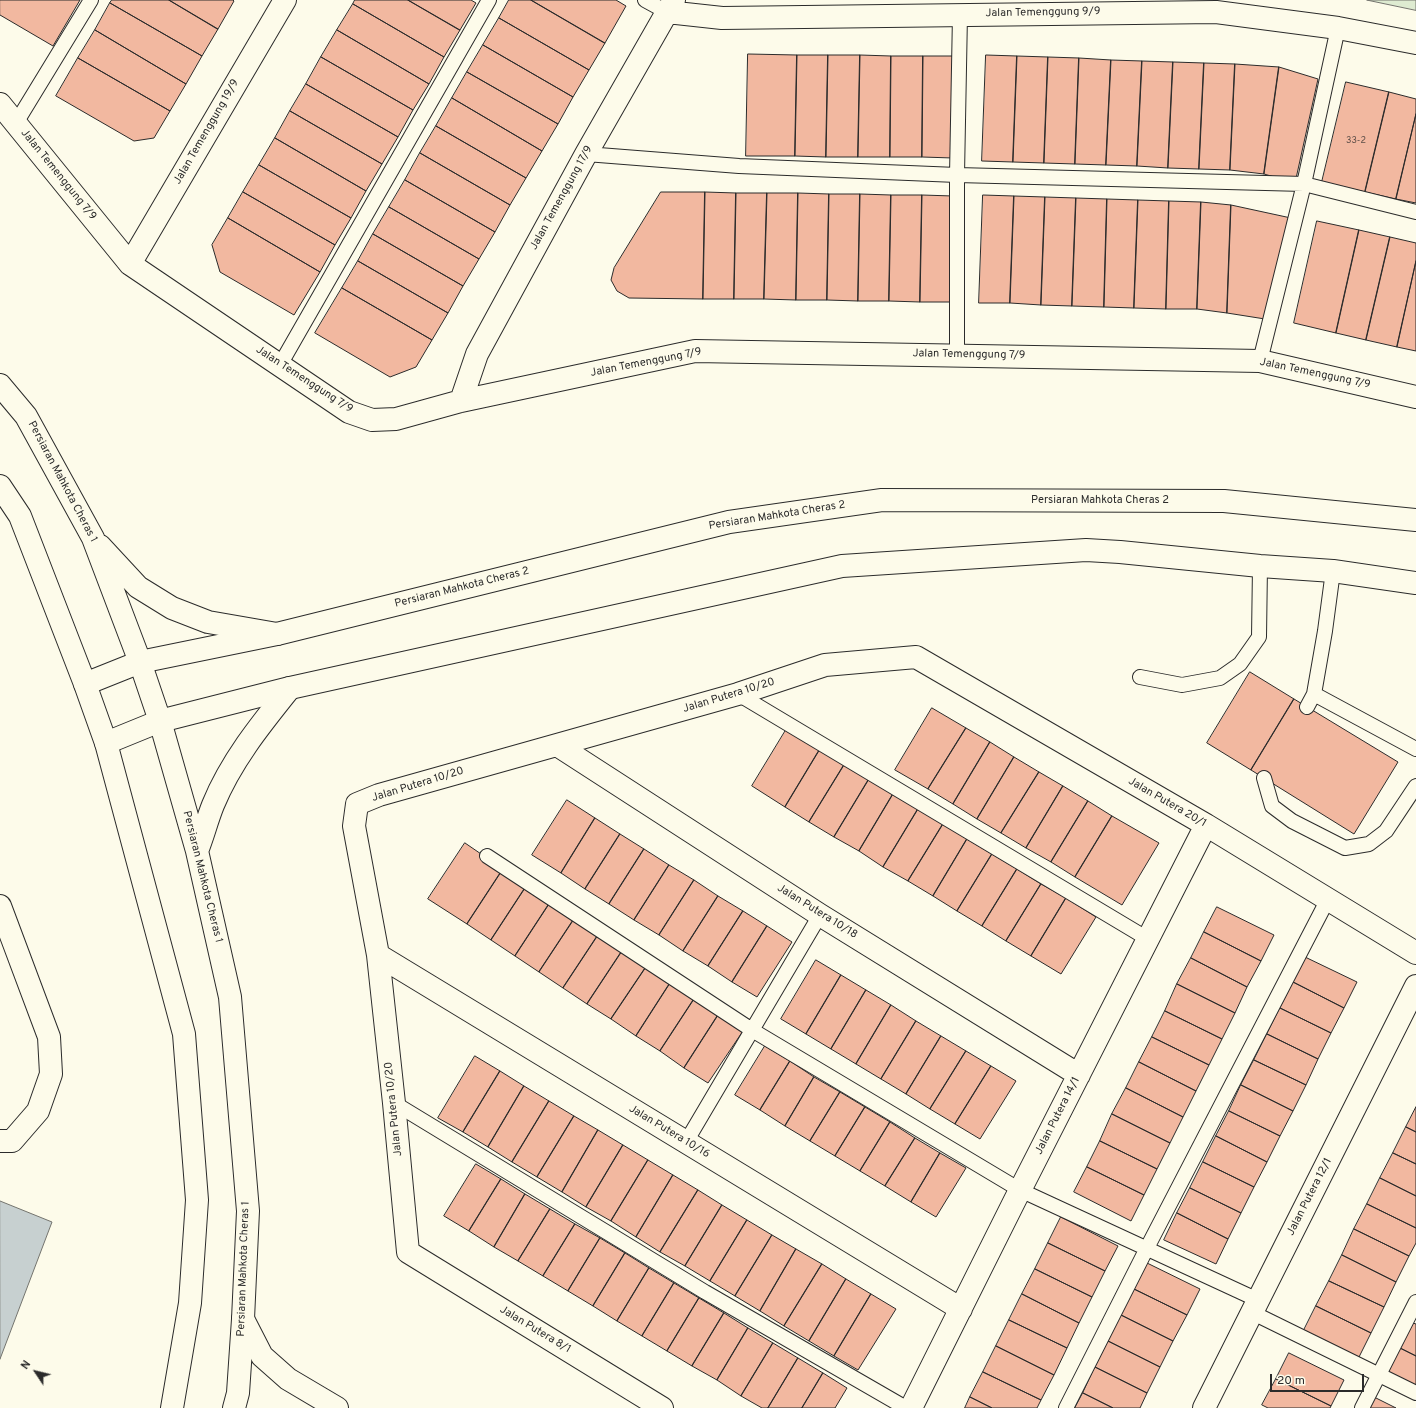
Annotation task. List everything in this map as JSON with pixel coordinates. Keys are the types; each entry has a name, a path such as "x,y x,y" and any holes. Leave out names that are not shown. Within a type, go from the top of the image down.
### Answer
{"street":[{"name":"Jalan Temenggung 19/9","path":"130,264 285,0"},
{"name":"Jalan Temenggung 9/9","path":"671,6 722,18 1216,12 1338,28 1416,42"},
{"name":"Jalan Temenggung 17/9","path":"460,401 478,354 586,154 671,6"},
{"name":"Jalan Temenggung 7/9","path":"0,104 130,264 349,412 372,420 396,419 460,401 696,351 1260,361 1416,397"},
{"name":"Persiaran Mahkota Cheras 1","path":"0,385 26,416 93,538 140,662 160,721 197,851 230,997 248,1211 238,1393 234,1408"},
{"path":"0,486 20,516 106,742 184,1034 197,1200 190,1303 172,1408"},
{"name":"Persiaran Mahkota Cheras 2","path":"85,684 140,662 277,634 729,522 882,500 1224,501 1416,520"},
{"path":"93,538 138,587 172,608 208,622 277,634"},
{"path":"106,742 160,721 290,688 842,566 1086,550 1260,566 1333,571 1416,583"},
{"name":"Jalan Putera 10/20","path":"408,1252 378,955 354,826 357,804 379,795 738,694 825,665 916,657"},
{"name":"Jalan Putera 20/1","path":"916,657 1206,825 1416,953"},
{"path":"197,851 214,804 234,764 259,726 290,688"},
{"name":"Jalan Putera 10/18","path":"557,745 820,915 1079,1075"},
{"name":"Jalan Putera 14/1","path":"911,1408 1206,825"},
{"path":"0,906 49,1037 51,1074 38,1111 12,1140 0,1141"},
{"name":"Jalan Putera 10/16","path":"378,955 961,1309"},
{"name":"Jalan Putera 12/1","path":"1204,1408 1416,986"},
{"name":"Jalan Putera 8/1","path":"408,1252 662,1408"},
{"path":"243,1319 262,1356 288,1379 337,1408"}],"lane":[{"path":"16,123 91,0"},
{"path":"280,365 489,0"},
{"path":"645,0 671,6"},
{"path":"957,355 957,175 960,14"},
{"path":"1260,361 1304,184 1338,28"},
{"path":"586,154 739,166 957,175 1304,184 1416,212"},
{"path":"1140,677 1182,685 1220,678 1240,664 1259,637 1260,566"},
{"path":"1307,706 1314,694 1325,631 1333,571"},
{"path":"738,694 1148,940"},
{"path":"1314,694 1416,750"},
{"path":"1264,778 1272,806 1292,821 1345,848 1369,844 1386,830 1416,786"},
{"path":"487,856 752,1030 1020,1190 1147,1248 1416,1393"},
{"path":"1066,1408 1147,1248 1328,899"},
{"path":"686,1142 820,915"},
{"path":"394,1103 706,1292 906,1408"},
{"path":"1362,1408 1416,1302"}],"green space":[{"path":"1367,0 1416,0 1416,10"}],"shaded area":[{"path":"0,1201 52,1222 0,1359"}],"building":[{"path":"0,0 80,0 53,46 0,15"},
{"path":"112,0 169,0 218,29 202,56 110,3"},
{"path":"169,0 233,0 234,1 218,29"},
{"path":"355,0 408,0 460,30 444,57 353,4"},
{"path":"408,0 471,0 476,3 460,30"},
{"path":"509,0 531,0 605,43 589,70 499,18"},
{"path":"531,0 616,0 626,6 605,43"},
{"path":"110,3 202,56 186,84 95,30"},
{"path":"353,4 444,57 429,84 337,30"},
{"path":"499,18 589,70 573,97 483,45"},
{"path":"95,30 186,84 170,111 78,58"},
{"path":"337,30 429,84 413,110 321,57"},
{"path":"483,45 573,97 558,124 467,72"},
{"path":"748,54 797,55 795,156 746,156"},
{"path":"797,55 828,55 826,157 795,156"},
{"path":"828,55 860,55 858,157 826,157"},
{"path":"860,55 891,56 890,157 858,157"},
{"path":"986,55 1017,56 1013,162 982,161"},
{"path":"891,56 923,56 922,157 890,157"},
{"path":"923,56 955,56 953,158 922,157"},
{"path":"1017,56 1048,57 1044,163 1013,162"},
{"path":"321,57 413,110 398,137 306,84"},
{"path":"1048,57 1079,58 1075,164 1044,163"},
{"path":"78,58 170,111 154,138 134,141 56,96"},
{"path":"1079,58 1111,60 1106,165 1075,164"},
{"path":"1111,60 1142,61 1137,166 1106,165"},
{"path":"1142,61 1173,62 1168,168 1137,166"},
{"path":"1173,62 1204,63 1199,169 1168,168"},
{"path":"1204,63 1235,64 1230,170 1199,169"},
{"path":"1235,64 1279,67 1264,174 1230,170"},
{"path":"1279,67 1318,79 1295,183 1264,174"},
{"path":"467,72 558,124 542,151 452,98"},
{"path":"1346,82 1389,92 1365,192 1322,182"},
{"path":"306,84 398,137 382,164 290,111"},
{"path":"1389,92 1416,99 1416,114 1396,199 1365,192"},
{"path":"452,98 542,151 526,178 436,126"},
{"path":"290,111 382,164 366,191 275,138"},
{"path":"1416,114 1416,203 1396,199"},
{"path":"436,126 526,178 510,205 420,153"},
{"path":"275,138 366,191 351,218 259,165"},
{"path":"420,153 510,205 495,232 405,180"},
{"path":"259,165 351,218 335,245 243,192"},
{"path":"405,180 495,232 479,259 389,207"},
{"path":"243,192 335,245 320,272 228,218"},
{"path":"661,192 705,192 703,299 629,298 617,291 611,280 614,268"},
{"path":"705,192 736,193 734,299 703,299"},
{"path":"736,193 767,193 764,299 734,299"},
{"path":"767,193 798,193 796,300 764,299"},
{"path":"798,193 829,194 827,300 796,300"},
{"path":"829,194 860,194 858,301 827,300"},
{"path":"860,194 891,195 889,301 858,301"},
{"path":"891,195 922,195 920,302 889,301"},
{"path":"922,195 953,196 951,302 920,302"},
{"path":"983,195 1014,196 1010,303 979,303"},
{"path":"1014,196 1045,197 1041,305 1010,303"},
{"path":"1045,197 1076,198 1072,306 1041,305"},
{"path":"1076,198 1107,199 1104,307 1072,306"},
{"path":"1107,199 1138,200 1134,308 1104,307"},
{"path":"1138,200 1169,201 1166,309 1134,308"},
{"path":"1169,201 1201,202 1197,309 1166,309"},
{"path":"1201,202 1231,205 1227,313 1197,309"},
{"path":"1231,205 1291,218 1265,319 1227,313"},
{"path":"389,207 479,259 463,286 373,234"},
{"path":"228,218 320,272 294,315 220,272 212,245"},
{"path":"1317,221 1359,230 1336,333 1294,323"},
{"path":"1359,230 1390,237 1366,340 1336,333"},
{"path":"373,234 463,286 448,313 358,261"},
{"path":"1390,237 1416,243 1416,261 1397,347 1366,340"},
{"path":"358,261 448,313 432,340 342,288"},
{"path":"1416,261 1416,351 1397,347"},
{"path":"342,288 432,340 416,367 390,377 315,333"},
{"path":"1250,672 1294,699 1251,770 1207,743"},
{"path":"1294,699 1398,762 1354,834 1251,770"},
{"path":"932,708 966,728 928,789 895,770"},
{"path":"966,728 990,742 953,804 928,789"},
{"path":"786,730 820,749 785,807 752,786"},
{"path":"990,742 1014,757 977,819 953,804"},
{"path":"820,749 844,765 809,822 785,807"},
{"path":"1014,757 1039,772 1001,833 977,819"},
{"path":"844,765 869,779 834,837 809,822"},
{"path":"1039,772 1063,786 1026,848 1001,833"},
{"path":"869,779 893,794 859,851 834,837"},
{"path":"1063,786 1088,801 1051,862 1026,848"},
{"path":"893,794 918,809 883,867 859,851"},
{"path":"567,800 595,818 561,873 532,855"},
{"path":"1088,801 1112,816 1075,877 1051,862"},
{"path":"918,809 943,824 908,881 883,867"},
{"path":"1112,816 1159,843 1122,905 1075,877"},
{"path":"595,818 620,834 585,889 561,873"},
{"path":"943,824 967,839 933,896 908,881"},
{"path":"620,834 644,849 609,904 585,889"},
{"path":"967,839 992,854 957,911 933,896"},
{"path":"465,843 503,869 467,924 428,899"},
{"path":"644,849 669,865 634,920 609,904"},
{"path":"992,854 1017,869 982,926 957,911"},
{"path":"669,865 694,880 659,935 634,920"},
{"path":"503,869 527,885 491,940 467,924"},
{"path":"1017,869 1041,884 1006,941 982,926"},
{"path":"694,880 718,896 683,951 659,935"},
{"path":"1041,884 1066,898 1031,956 1006,941"},
{"path":"527,885 551,901 515,956 491,940"},
{"path":"718,896 743,911 708,966 683,951"},
{"path":"1066,898 1096,917 1061,974 1031,956"},
{"path":"551,901 576,916 539,972 515,956"},
{"path":"1217,907 1274,935 1261,961 1204,932"},
{"path":"743,911 767,926 732,982 708,966"},
{"path":"576,916 600,932 563,988 539,972"},
{"path":"767,926 792,942 757,997 732,982"},
{"path":"600,932 624,948 587,1004 563,988"},
{"path":"1204,932 1261,961 1247,987 1191,958"},
{"path":"624,948 648,964 611,1019 587,1004"},
{"path":"1305,957 1357,982 1344,1008 1293,982"},
{"path":"1191,958 1247,987 1235,1013 1177,984"},
{"path":"816,960 841,975 806,1034 781,1019"},
{"path":"648,964 672,980 636,1036 611,1019"},
{"path":"841,975 866,990 831,1049 806,1034"},
{"path":"672,980 696,996 660,1051 636,1036"},
{"path":"1293,982 1344,1008 1331,1033 1280,1008"},
{"path":"1177,984 1235,1013 1222,1039 1165,1011"},
{"path":"866,990 891,1005 856,1064 831,1049"},
{"path":"696,996 720,1012 684,1068 660,1051"},
{"path":"891,1005 916,1021 881,1079 856,1064"},
{"path":"1280,1008 1331,1033 1318,1059 1267,1034"},
{"path":"1165,1011 1222,1039 1209,1065 1152,1037"},
{"path":"720,1012 745,1028 708,1083 684,1068"},
{"path":"916,1021 941,1036 906,1094 881,1079"},
{"path":"1267,1034 1318,1059 1306,1085 1254,1060"},
{"path":"941,1036 966,1051 930,1109 906,1094"},
{"path":"1152,1037 1209,1065 1196,1091 1139,1062"},
{"path":"765,1046 790,1061 760,1110 735,1095"},
{"path":"966,1051 991,1066 955,1124 930,1109"},
{"path":"475,1056 500,1071 463,1132 438,1118"},
{"path":"1254,1060 1306,1085 1293,1111 1241,1085"},
{"path":"790,1061 814,1077 785,1126 760,1110"},
{"path":"1139,1062 1196,1091 1183,1117 1126,1088"},
{"path":"991,1066 1016,1081 980,1139 955,1124"},
{"path":"500,1071 524,1086 488,1147 463,1132"},
{"path":"814,1077 840,1092 810,1141 785,1126"},
{"path":"1241,1085 1293,1111 1280,1136 1229,1111"},
{"path":"524,1086 549,1101 512,1162 488,1147"},
{"path":"1126,1088 1183,1117 1170,1143 1112,1114"},
{"path":"840,1092 865,1107 835,1156 810,1141"},
{"path":"549,1101 574,1116 537,1177 512,1162"},
{"path":"865,1107 890,1122 860,1171 835,1156"},
{"path":"1416,1107 1416,1132 1406,1127"},
{"path":"1229,1111 1280,1136 1267,1162 1216,1136"},
{"path":"1112,1114 1170,1143 1157,1169 1100,1141"},
{"path":"574,1116 598,1130 562,1192 537,1177"},
{"path":"890,1122 915,1138 885,1186 860,1171"},
{"path":"1406,1127 1416,1132 1416,1164 1393,1153"},
{"path":"598,1130 623,1145 586,1207 562,1192"},
{"path":"1216,1136 1267,1162 1254,1187 1203,1162"},
{"path":"915,1138 940,1153 911,1202 885,1186"},
{"path":"1100,1141 1157,1169 1144,1195 1087,1167"},
{"path":"623,1145 648,1160 611,1221 586,1207"},
{"path":"940,1153 966,1168 936,1217 911,1202"},
{"path":"1393,1153 1416,1164 1416,1196 1380,1178"},
{"path":"648,1160 673,1175 636,1237 611,1221"},
{"path":"1203,1162 1254,1187 1241,1213 1190,1188"},
{"path":"476,1164 501,1179 469,1231 444,1216"},
{"path":"1087,1167 1144,1195 1131,1221 1074,1192"},
{"path":"673,1175 698,1190 660,1252 636,1237"},
{"path":"1380,1178 1416,1196 1416,1228 1367,1204"},
{"path":"501,1179 525,1194 494,1247 469,1231"},
{"path":"1190,1188 1241,1213 1228,1239 1177,1213"},
{"path":"698,1190 722,1205 685,1266 660,1252"},
{"path":"525,1194 550,1209 518,1261 494,1247"},
{"path":"1367,1204 1416,1228 1416,1243 1409,1256 1354,1229"},
{"path":"722,1205 747,1220 710,1281 685,1266"},
{"path":"550,1209 575,1224 543,1276 518,1261"},
{"path":"1177,1213 1228,1239 1216,1264 1164,1240"},
{"path":"1061,1217 1118,1246 1105,1271 1048,1243"},
{"path":"747,1220 772,1235 735,1296 710,1281"},
{"path":"575,1224 600,1238 568,1291 543,1276"},
{"path":"1354,1229 1409,1256 1396,1282 1342,1255"},
{"path":"772,1235 796,1249 760,1311 735,1296"},
{"path":"600,1238 625,1253 593,1306 568,1291"},
{"path":"1048,1243 1105,1271 1092,1297 1035,1269"},
{"path":"796,1249 822,1264 784,1326 760,1311"},
{"path":"625,1253 649,1268 617,1321 593,1306"},
{"path":"1342,1255 1396,1282 1384,1307 1329,1281"},
{"path":"1147,1263 1200,1289 1187,1315 1134,1289"},
{"path":"822,1264 846,1279 809,1341 784,1326"},
{"path":"649,1268 674,1283 642,1336 617,1321"},
{"path":"1035,1269 1092,1297 1079,1323 1022,1294"},
{"path":"846,1279 871,1294 834,1356 809,1341"},
{"path":"1329,1281 1384,1307 1371,1333 1316,1306"},
{"path":"674,1283 699,1298 667,1351 642,1336"},
{"path":"1134,1289 1187,1315 1173,1341 1121,1315"},
{"path":"871,1294 896,1309 858,1370 834,1356"},
{"path":"1022,1294 1079,1323 1067,1348 1009,1320"},
{"path":"699,1298 724,1313 692,1366 667,1351"},
{"path":"1316,1306 1371,1333 1358,1359 1303,1332"},
{"path":"724,1313 748,1328 717,1380 692,1366"},
{"path":"1121,1315 1173,1341 1160,1367 1108,1341"},
{"path":"1009,1320 1067,1348 1054,1375 996,1346"},
{"path":"1413,1323 1416,1324 1416,1356 1400,1348"},
{"path":"748,1328 773,1343 741,1396 717,1380"},
{"path":"1108,1341 1160,1367 1147,1393 1095,1367"},
{"path":"773,1343 798,1358 768,1408 762,1408 741,1396"},
{"path":"996,1346 1054,1375 1041,1400 983,1372"},
{"path":"1400,1348 1416,1356 1416,1389 1387,1374"},
{"path":"1289,1353 1344,1380 1331,1406 1276,1379"},
{"path":"798,1358 823,1373 802,1408 768,1408"},
{"path":"1095,1367 1147,1393 1140,1408 1113,1408 1083,1393"},
{"path":"983,1372 1041,1400 1037,1408 992,1408 970,1397"},
{"path":"823,1373 847,1388 835,1408 802,1408"},
{"path":"1276,1379 1331,1406 1330,1408 1268,1408 1262,1405"},
{"path":"1083,1393 1113,1408 1075,1408"},
{"path":"1372,1396 1396,1408 1366,1408"},
{"path":"970,1397 992,1408 965,1408"}]}
